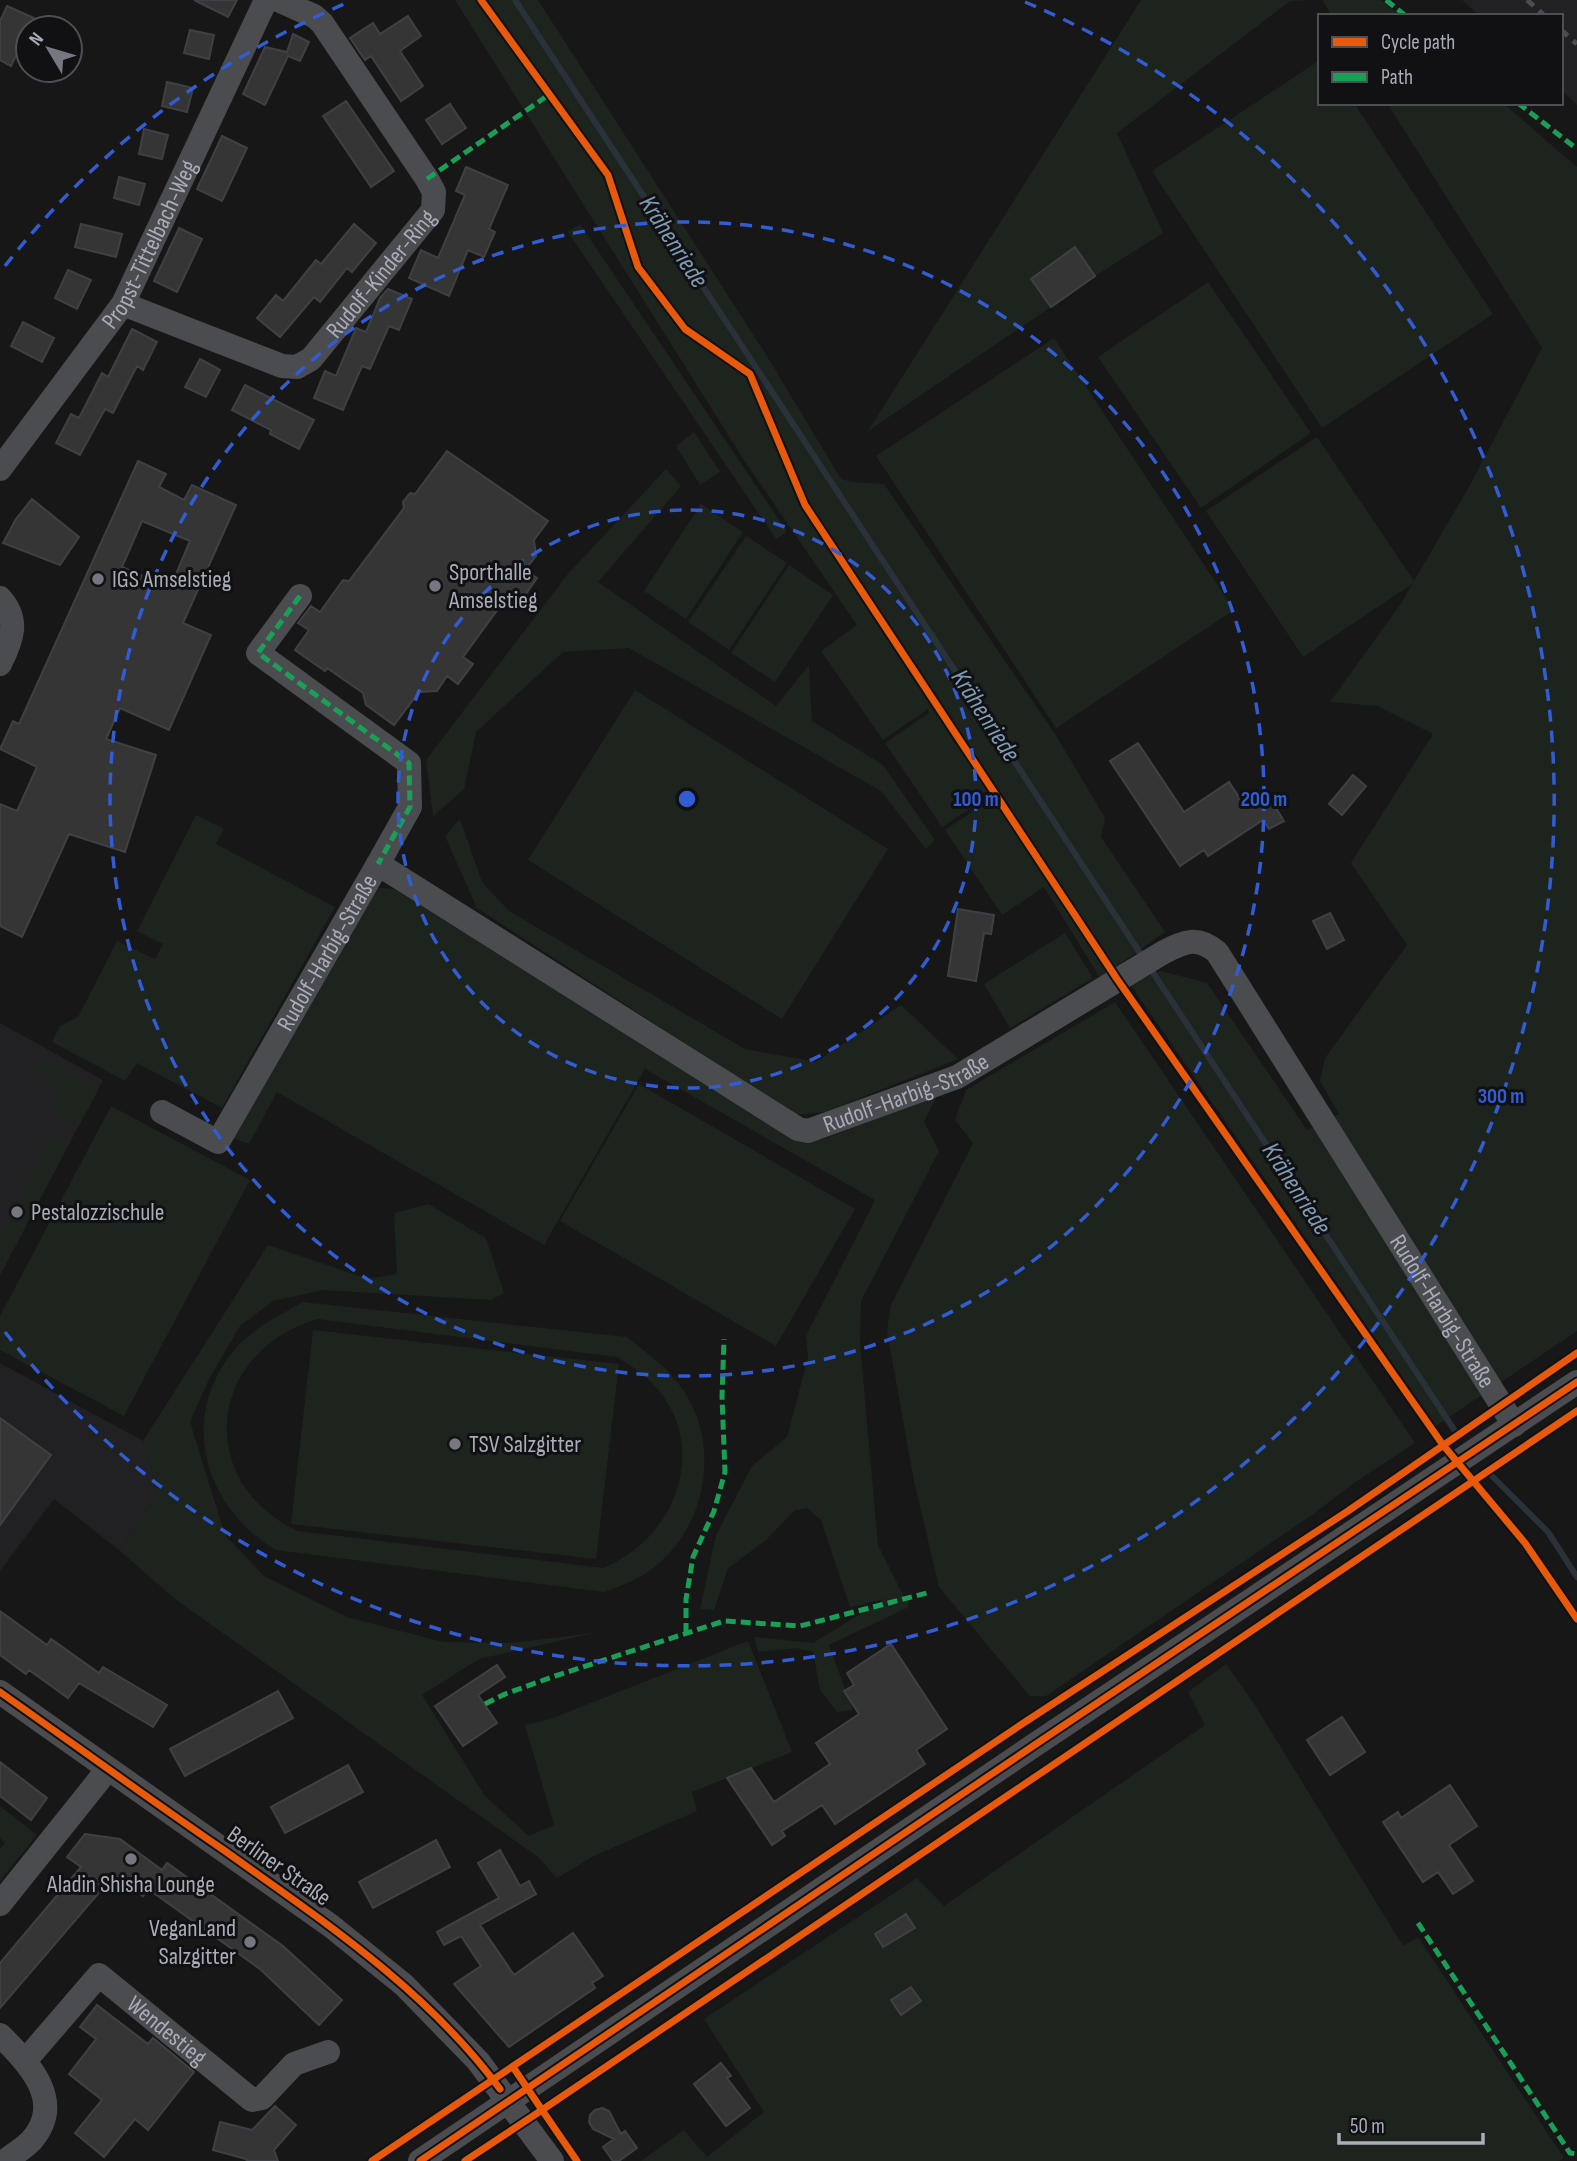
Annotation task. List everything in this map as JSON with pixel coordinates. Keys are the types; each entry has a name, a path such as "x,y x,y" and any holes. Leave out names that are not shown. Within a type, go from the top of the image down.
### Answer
{"street":[{"name":"Propst-Tittelbach-Weg","path":"0,469 123,304 266,0"},
{"name":"Rudolf-Kinder-Ring","path":"123,304 282,366 298,367 311,359 433,211 434,192 427,179 322,23 314,16 278,0"},
{"path":"300,596 258,653 410,763 410,807 378,864"},
{"path":"0,598 12,620 12,641 0,664"},
{"name":"Rudolf-Harbig-Straße","path":"162,1112 219,1142 378,864 798,1129 808,1131 957,1077 1164,952 1194,941 1205,943 1217,952 1514,1425"},
{"path":"420,2161 1577,1382"},
{"name":"Berliner Straße","path":"0,1692 331,1926 404,1985 478,2061 552,2161"},
{"path":"0,1904 108,1769"},
{"name":"Wendestieg","path":"25,2061 99,1975 252,2100 262,2098 294,2064 328,2052"},
{"path":"0,2035 25,2061 47,2099 43,2121 31,2141 5,2161"}],"shaded area":[{"path":"455,0 538,0 765,353 841,479 884,484 1057,737 1105,818 1101,837 1165,932 1100,978 1044,887 1002,915 945,830 987,802 986,798 942,827 885,743 929,713 928,709 883,740 821,651 857,625 742,457"},
{"path":"1141,0 1314,0 1290,1 1117,133 1163,233 1095,276 1075,248 1031,279 1051,307 868,431"},
{"path":"1322,0 1381,0 1398,14 1331,14"},
{"path":"1462,0 1577,0 1577,105 1563,92 1563,14 1478,14"},
{"path":"1318,61 1318,105 1355,105 1493,314 1322,428 1152,171"},
{"path":"1388,105 1505,105 1577,167 1577,1331 1436,1426 1130,984 1161,971 1207,983 1307,1130 1339,1114 1320,1081 1325,1058 1407,945 1351,863 1433,734 1377,706 1330,702 1412,584 1303,657 1206,511 1317,437 1414,581 1470,485 1542,348"},
{"path":"580,224 787,532 776,539 568,232"},
{"path":"1208,282 1311,433 1201,508 1098,357"},
{"path":"1054,338 1234,610 1056,728 876,456"},
{"path":"694,432 720,472 700,485 676,446"},
{"path":"666,469 681,486 598,582 776,706 809,665 812,721 883,765 935,840 926,849 881,791 629,648 563,652 476,732 464,789 433,816 426,760 567,575"},
{"path":"701,504 743,532 686,619 644,591"},
{"path":"746,536 787,563 729,650 688,622"},
{"path":"789,565 833,595 775,682 731,653"},
{"path":"635,690 888,849 782,1019 528,860"},
{"path":"196,815 224,829 216,844 335,907 222,1108 137,1063 125,1081 52,1042 60,1026 78,1017 117,941 155,959 163,944 137,931"},
{"path":"460,819 482,882 509,911 745,1049 816,1062 901,1005 958,1059 825,1112 795,1115 477,908 445,836"},
{"path":"372,887 394,889 794,1138 821,1140 937,1096 924,1122 939,1151 861,1301 860,1344 878,1545 909,1607 829,1645 853,1710 837,1712 820,1690 813,1652 796,1648 758,1652 754,1637 813,1643 885,1599 850,1607 821,1520 807,1508 795,1510 766,1540 728,1568 714,1610 700,1609 716,1535 752,1466 787,1437 808,1358 806,1336 875,1200 645,1069 544,1245 277,1092 249,1144 230,1137"},
{"path":"1065,933 1093,978 1010,1028 984,984"},
{"path":"1115,1002 1415,1443 1046,1696 1030,1696 939,1587 914,1481 887,1331 891,1305 973,1143 955,1120 966,1090"},
{"name":"Pestalozzischule","path":"0,1023 103,1080 0,1275"},
{"path":"39,1057 98,1090 79,1126 53,1111 59,1090 38,1072"},
{"path":"639,1084 855,1209 776,1346 560,1221"},
{"path":"111,1106 250,1180 124,1416 0,1350 0,1316"},
{"path":"50,1138 67,1148 0,1275 0,1232"},
{"path":"428,1204 486,1238 504,1293 491,1300 323,1290 273,1301 240,1326 209,1379 190,1422 225,1535 264,1576 347,1617 443,1642 511,1643 594,1633 479,1659 422,1695 485,1796 529,1836 554,1825 525,1725 550,1719 748,1641 792,1752 692,1792 697,1811 594,1856 557,1878 538,1857 175,1599 119,1550 158,1493 143,1441 268,1245 368,1279 397,1274 394,1213"},
{"path":"303,1302 626,1337 672,1375 695,1413 702,1437 702,1486 696,1510 685,1532 670,1552 652,1569 635,1580 604,1592 276,1550 251,1532 231,1510 216,1485 207,1457 204,1429 208,1401 218,1373 237,1347 260,1327","holes":["318,1319 617,1357 645,1376 668,1403 679,1430 682,1457 678,1485 668,1511 651,1534 629,1553 603,1568 298,1531 264,1509 241,1482 229,1451 227,1418 236,1387 254,1358 281,1335"]},
{"name":"TSV Salzgitter","path":"313,1330 619,1364 596,1559 291,1524"},
{"path":"0,1363 143,1441 158,1493 119,1550 54,1499 0,1571"},
{"path":"1226,1664 1253,1702 1403,1946 1418,1937 1564,2158 1559,2161 641,2161 684,2130 707,2157 764,2112 704,2019 917,1878 944,1906 1205,1725 1188,1692"},
{"path":"0,1806 37,1835 0,1881 0,1849 5,1843 0,1838"}],"building":[{"path":"194,0 237,0 228,17"},
{"path":"7,6 25,14 14,14 14,60 11,66 0,60 0,21"},
{"path":"408,16 421,36 400,51 423,86 401,101 371,56 365,60 350,38 373,23 380,34"},
{"path":"190,30 214,35 209,59 184,53"},
{"path":"293,34 309,42 300,61 288,56 265,105 243,94 265,47 287,52"},
{"path":"167,82 193,88 187,112 162,106"},
{"path":"346,101 394,171 371,187 323,116"},
{"path":"450,104 466,128 442,144 426,120"},
{"path":"144,129 168,135 162,159 139,154"},
{"path":"222,136 247,148 222,201 197,189"},
{"path":"466,167 508,185 489,229 495,232 484,257 468,250 449,296 409,278 421,250 438,258 465,195 456,191"},
{"path":"119,177 145,184 139,205 114,198"},
{"path":"81,224 122,234 116,257 75,247"},
{"path":"354,224 376,243 352,272 347,268 320,302 314,297 280,337 257,318 276,295 283,301 316,260 321,264"},
{"path":"179,228 202,239 177,292 154,281"},
{"path":"1075,247 1095,276 1051,307 1031,279"},
{"path":"68,270 91,280 77,309 55,298"},
{"path":"388,289 412,299 399,330 389,326 370,369 362,366 343,410 314,398 325,371 336,376 356,328 366,332 380,298"},
{"path":"23,322 54,338 42,362 11,346"},
{"path":"132,329 157,342 143,370 137,366 113,413 105,409 80,455 56,443 71,414 79,418 102,373 108,377"},
{"path":"200,359 220,370 206,397 185,387"},
{"path":"245,385 314,420 299,449 270,434 271,430 232,410"},
{"name":"Sporthalle Amselstieg","path":"447,451 548,521 534,540 536,556 525,570 537,578 523,598 512,590 463,657 473,664 458,684 447,676 437,691 419,692 394,725 366,705 363,693 295,650 309,630 298,623 311,606 320,612 343,580 349,581 404,508 403,502 410,493 415,494"},
{"path":"138,461 166,474 159,487 184,500 192,485 236,505 183,623 211,635 169,730 120,708 106,739 156,755 125,852 69,834 22,937 0,926 0,804 17,811 37,767 0,749 13,721 19,724","holes":["142,521 190,541 170,588 122,567"]},
{"path":"32,499 79,537 60,565 3,543 16,519"},
{"path":"1138,743 1184,812 1229,782 1244,805 1266,792 1284,821 1269,829 1263,820 1208,856 1204,850 1180,866 1110,761"},
{"path":"1353,775 1366,786 1342,815 1329,804"},
{"path":"958,909 994,915 991,934 984,933 976,981 948,976"},
{"path":"1330,913 1344,940 1327,949 1313,921"},
{"path":"0,1418 51,1455 0,1525"},
{"path":"0,1611 47,1645 51,1639 99,1673 103,1667 167,1705 153,1727 79,1683 68,1698 29,1670 26,1674 0,1655"},
{"path":"891,1644 947,1729 916,1750 925,1764 835,1824 822,1805 782,1831 785,1836 772,1845 727,1778 751,1768 774,1802 830,1764 816,1743 859,1714 844,1691 854,1685 847,1673"},
{"path":"497,1665 505,1677 478,1695 497,1723 463,1746 435,1706"},
{"path":"278,1691 293,1718 185,1776 170,1749"},
{"path":"1342,1717 1365,1752 1330,1775 1307,1740"},
{"path":"0,1762 47,1798 31,1820 0,1796"},
{"path":"348,1765 363,1792 285,1833 271,1807"},
{"path":"1450,1785 1477,1826 1449,1845 1473,1881 1453,1894 1438,1872 1423,1882 1383,1822 1398,1812 1401,1818"},
{"path":"85,1834 120,1839 162,1870 167,1863 283,1946 342,2000 319,2025 260,1969 148,1889 143,1896 114,1875 0,2008 0,1963 81,1867 67,1857"},
{"path":"436,1840 450,1867 373,1908 359,1882"},
{"path":"500,1850 520,1886 529,1881 536,1894 480,1925 514,1975 573,1933 603,1976 592,1983 595,1988 509,2047 454,1984 481,1966 461,1936 444,1945 437,1932 499,1898 478,1863"},
{"path":"906,1914 915,1928 883,1947 875,1934"},
{"path":"911,1987 921,2001 901,2015 891,2000"},
{"path":"97,2005 148,2044 153,2038 194,2072 148,2130 135,2119 104,2157 75,2133 102,2100 69,2074 96,2039 80,2027"},
{"path":"721,2063 731,2076 727,2078 750,2108 726,2126 694,2084"},
{"path":"275,2106 296,2125 274,2150 278,2161 247,2161 213,2150 220,2122 252,2130"},
{"path":"602,2108 609,2111 621,2134 625,2131 637,2148 619,2161 613,2161 603,2147 614,2139 593,2129 589,2122 590,2115"}],"waterway":[{"name":"Krähenriede","path":"515,0 1144,959"},
{"name":"Krähenriede","path":"1150,968 1455,1431"},
{"name":"Krähenriede","path":"1490,1474 1548,1532 1577,1577"}],"railway":[{"path":"1527,0 1543,14"},
{"path":"1563,32 1577,44"}],"marked path":[{"path":"1386,0 1404,14"},
{"path":"427,179 550,94"},
{"path":"1521,105 1577,149"},
{"path":"300,596 258,653 409,763 410,807 378,864"},
{"path":"686,1633 686,1599 693,1557 714,1511 725,1472 722,1397 724,1339"},
{"path":"485,1704 555,1676 724,1621 800,1626 927,1593"},
{"path":"1418,1923 1570,2153 1577,2154"}],"cycle path":[{"path":"481,0 608,175 638,267 685,329 750,374 805,505 1117,979 1443,1445 1525,1543 1577,1619"},
{"path":"372,2161 1022,1724 1348,1511 1577,1353"},
{"path":"420,2161 1577,1382"},
{"path":"577,2161 542,2110 1577,1411"},
{"path":"0,1692 299,1904 372,1959 440,2020 500,2089"},
{"path":"465,2161 542,2110 513,2067"}],"place":[{"name":"IGS Amselstieg","path":"98,579"},
{"name":"Sporthalle Amselstieg","path":"435,586"},
{"name":"Pestalozzischule","path":"17,1212"},
{"name":"TSV Salzgitter","path":"455,1444"},
{"name":"Aladin Shisha Lounge","path":"131,1859"},
{"name":"VeganLand Salzgitter","path":"250,1942"}]}
